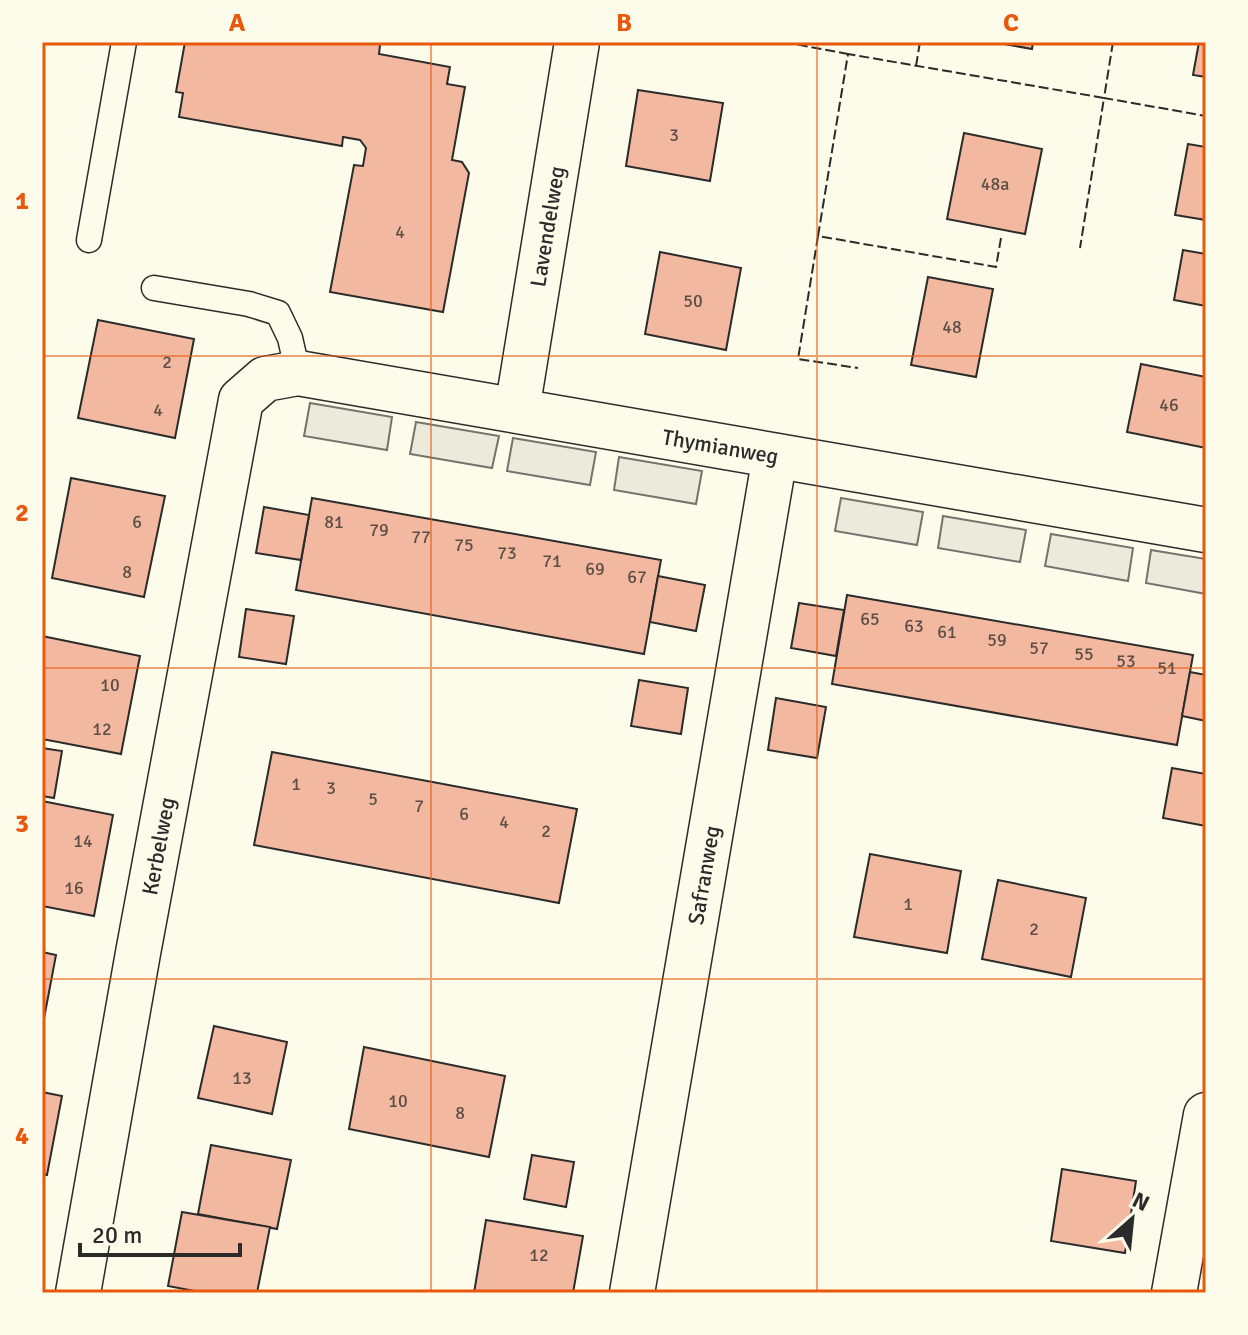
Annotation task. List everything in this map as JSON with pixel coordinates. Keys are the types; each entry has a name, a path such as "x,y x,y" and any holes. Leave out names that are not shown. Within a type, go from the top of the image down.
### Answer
{"street":[{"name":"Lavendelweg","path":"517,410 577,42"},
{"name":"Thymianweg","path":"241,400 265,379 298,373 1206,530"},
{"name":"Kerbelweg","path":"78,1293 241,400"},
{"name":"Safranweg","path":"632,1293 775,456"},
{"path":"1174,1293 1206,1115"}],"lane":[{"path":"89,240 124,42"},
{"path":"154,288 249,304 278,313 290,338 298,373"}],"shaded area":[{"path":"310,403 392,417 387,450 304,436"},
{"path":"416,422 499,436 492,468 410,454"},
{"path":"513,438 596,452 590,485 507,471"},
{"path":"619,457 702,471 696,504 614,490"},
{"path":"841,498 923,512 917,545 835,531"},
{"path":"943,516 1026,530 1020,562 938,548"},
{"path":"1051,534 1133,548 1128,581 1045,566"},
{"path":"1151,550 1206,559 1206,594 1146,583"}],"building":[{"path":"185,42 378,42 379,54 450,67 447,84 465,87 452,160 462,162 469,173 443,312 330,292 354,165 363,166 366,148 360,140 343,137 342,146 179,117 183,93 176,92"},
{"path":"993,42 1033,42 1032,49"},
{"path":"1199,42 1206,42 1206,77 1193,75"},
{"path":"638,90 723,103 710,181 626,166"},
{"path":"964,133 1042,149 1025,234 947,219"},
{"path":"1188,144 1206,147 1206,220 1175,215"},
{"path":"1183,250 1206,254 1206,306 1174,300"},
{"path":"660,252 741,268 726,350 645,334"},
{"path":"928,277 993,289 976,377 911,365"},
{"path":"98,320 194,339 175,438 78,418"},
{"path":"1141,364 1206,377 1206,448 1127,432"},
{"path":"71,478 165,496 144,597 52,578"},
{"path":"312,498 661,560 644,654 296,590"},
{"path":"264,507 309,515 301,560 256,553"},
{"path":"658,576 705,585 696,631 650,622"},
{"path":"847,595 1193,655 1177,745 832,684"},
{"path":"799,603 844,610 836,656 791,648"},
{"path":"246,609 294,616 286,664 239,657"},
{"path":"42,636 140,656 121,754 42,739"},
{"path":"1190,672 1206,675 1206,721 1182,716"},
{"path":"639,680 688,688 681,734 631,726"},
{"path":"776,698 826,707 817,758 768,750"},
{"path":"42,748 62,751 54,798 42,796"},
{"path":"272,752 577,809 559,903 254,845"},
{"path":"1172,768 1206,774 1206,826 1163,818"},
{"path":"42,801 113,815 94,916 42,906"},
{"path":"870,854 961,871 947,953 854,937"},
{"path":"998,880 1086,898 1071,977 982,959"},
{"path":"42,952 56,955 42,1029"},
{"path":"214,1026 287,1042 272,1114 198,1098"},
{"path":"364,1047 505,1076 489,1157 349,1129"},
{"path":"42,1092 62,1096 47,1175 42,1174"},
{"path":"211,1145 291,1160 277,1229 198,1214"},
{"path":"532,1155 574,1162 566,1207 524,1199"},
{"path":"1062,1169 1136,1181 1125,1253 1051,1241"},
{"path":"182,1212 270,1227 257,1293 205,1293 168,1286"},
{"path":"486,1220 583,1236 573,1293 474,1293"}],"fence":[{"path":"784,42 848,54"},
{"path":"916,66 920,42"},
{"path":"1113,42 1104,98 1206,116"},
{"path":"1001,238 996,267 818,236 848,54 1104,98 1080,248"},
{"path":"818,236 798,359 858,368"}]}
